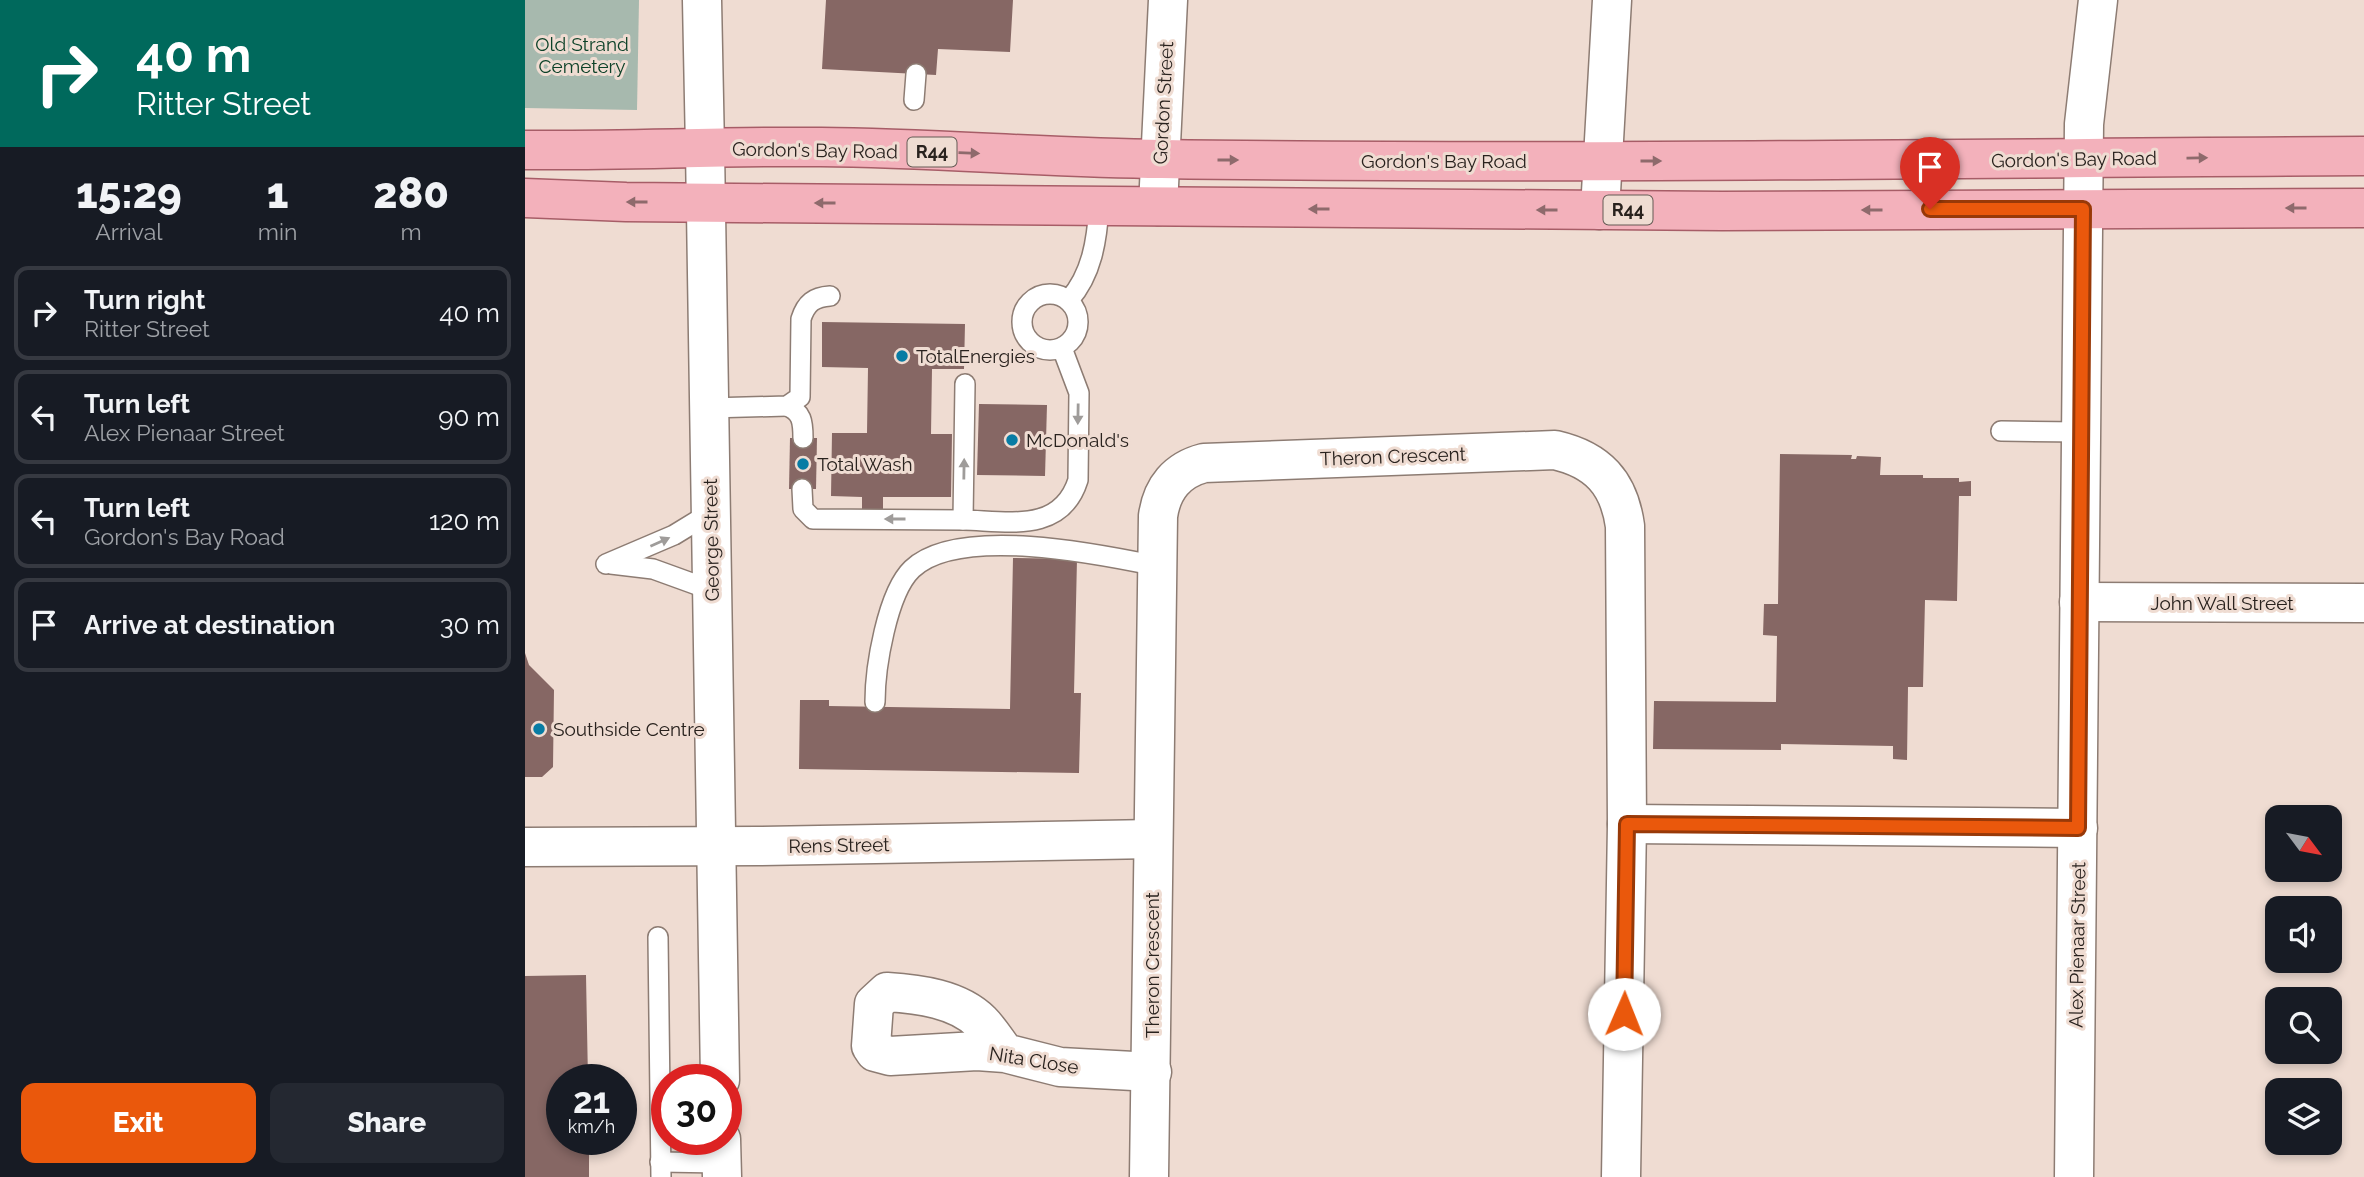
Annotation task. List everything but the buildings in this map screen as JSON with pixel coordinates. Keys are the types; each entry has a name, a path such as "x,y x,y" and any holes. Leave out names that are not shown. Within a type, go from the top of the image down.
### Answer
{"main road":[{"name":"Gordon's Bay Road","path":"525,150 824,147 1159,159 1601,162 2364,156"},
{"name":"R44","path":"525,198 1600,210 2364,208"}],"street":[{"name":"George Street","path":"702,0 720,1064"},
{"name":"Gordon Street","path":"1158,206 1168,0"},
{"path":"1600,210 1612,0"},
{"name":"Alex Pienaar Street","path":"2074,1177 2084,124 2098,0"},
{"name":"Theron Crescent","path":"1149,1177 1158,516 1164,494 1179,474 1204,463 1556,450 1584,459 1596,468 1616,493 1623,509 1625,526 1627,824 1621,1177"},
{"name":"John Wall Street","path":"2080,602 2364,603"},
{"path":"1627,824 2078,828"},
{"name":"Rens Street","path":"525,847 716,847 1153,839"},
{"name":"Nita Close","path":"1005,1054 981,1022 961,1008 933,998 887,992 874,1004 870,1039 875,1052 890,1056 977,1051 1005,1054 1060,1067 1152,1072"}],"lane":[{"path":"914,100 916,74"},
{"path":"1069,300 1079,289 1097,242 1099,206"},
{"path":"1048,293 1069,300 1076,309 1079,320 1072,341 1051,351 1030,343 1021,323 1029,302 1048,293"},
{"path":"787,406 800,397 801,318 804,309 810,301 820,296 830,296"},
{"path":"802,489 803,509 813,519 1030,521 1062,509 1078,481 1079,393 1062,348"},
{"path":"963,520 965,384"},
{"path":"709,408 787,406 798,412 803,438"},
{"path":"2001,431 2081,432"},
{"path":"711,513 674,535 606,564 653,569 711,590"},
{"path":"874,702 883,636 895,598 910,571 930,556 954,549 1047,547 1157,566"},
{"path":"658,937 661,1170 721,1160"}],"green space":[{"name":"Old Strand Cemetery","path":"525,0 639,0 637,110 525,108"}],"place":[{"name":"TotalEnergies","path":"902,356"},
{"name":"McDonald's","path":"1012,440"},
{"name":"Total Wash","path":"803,464"},
{"name":"Southside Centre","path":"539,729"}],"route":[{"path":"1624,1014 1627,824 2078,828 2083,209 1930,209"}]}
